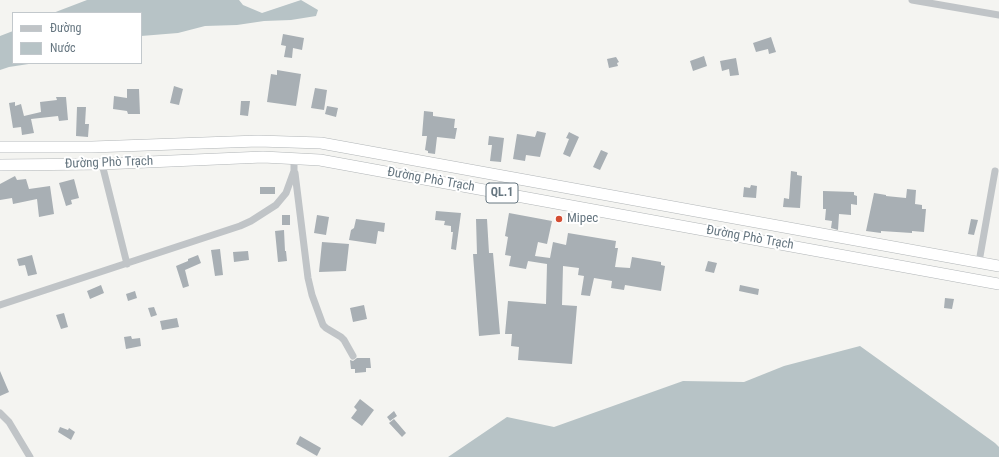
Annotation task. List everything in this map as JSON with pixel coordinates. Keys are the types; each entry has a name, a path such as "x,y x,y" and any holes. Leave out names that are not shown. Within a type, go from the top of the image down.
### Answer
{"highway":[{"name":"Đường Phò Trạch","path":"0,147 92,147 258,141 321,143 999,266"},
{"name":"Đường Phò Trạch","path":"0,165 102,164 263,157 320,160 999,284"}],"street":[{"path":"912,0 999,15"},
{"path":"294,159 294,171 308,278 312,295 323,325 344,340 353,356"},
{"path":"102,164 127,264"},
{"path":"0,305 127,264 251,221 276,205 282,199 289,188 294,171"},
{"path":"979,262 995,171"},
{"path":"0,413 10,422 30,457"}],"water":[{"path":"87,0 239,0 243,5 262,13 301,0 318,10 316,16 291,20 264,21 237,25 205,26 178,33 142,36 142,12 56,12"},
{"path":"12,31 12,64 28,64 0,70 0,36"},
{"path":"860,346 995,443 999,447 999,457 448,457 507,417 554,427 683,381 744,382 784,366"}],"building":[{"path":"283,34 304,38 302,50 293,48 292,58 284,57 286,46 281,45"},
{"path":"771,37 776,52 769,54 768,49 756,52 753,43"},
{"path":"704,56 707,66 693,71 690,61"},
{"path":"616,57 619,62 617,63 618,66 609,68 607,59"},
{"path":"736,58 739,75 730,76 729,69 722,71 720,61"},
{"path":"277,70 301,74 296,106 267,102 271,74 277,75"},
{"path":"174,86 183,89 179,105 170,103"},
{"path":"315,88 327,90 324,110 311,108"},
{"path":"127,89 139,89 140,114 128,114 127,111 113,109 114,96 127,98"},
{"path":"56,97 66,97 68,120 59,121 58,116 31,119 34,133 22,135 21,127 13,128 9,103 15,102 15,106 21,104 24,116 41,112 40,102 57,100"},
{"path":"241,101 250,101 248,116 240,115"},
{"path":"327,106 338,108 336,117 325,114"},
{"path":"77,107 86,107 85,124 89,124 88,137 76,136"},
{"path":"424,111 433,112 433,116 455,119 454,128 457,128 455,139 437,137 435,154 428,153 428,151 425,150 427,136 422,136"},
{"path":"537,131 546,133 540,157 526,155 525,161 513,159 517,134 535,137"},
{"path":"569,132 579,137 570,157 563,154 569,139 566,138"},
{"path":"489,136 504,138 501,162 490,161 492,145 488,145"},
{"path":"601,150 608,153 600,170 593,167"},
{"path":"791,171 797,172 797,175 802,176 800,208 783,207 784,198 789,199"},
{"path":"15,176 17,180 26,179 29,189 50,186 54,214 39,217 37,199 13,204 12,198 0,200 0,184"},
{"path":"74,179 79,198 71,200 72,204 66,206 59,183"},
{"path":"751,185 757,186 756,198 743,197 744,187 750,188"},
{"path":"260,187 275,187 275,194 260,194"},
{"path":"907,189 916,190 915,204 922,205 922,209 926,209 924,232 912,231 912,233 881,231 881,233 866,231 874,193 906,198"},
{"path":"823,191 854,192 854,195 857,196 857,205 851,204 851,215 839,214 838,230 831,228 832,221 825,220 826,209 823,209"},
{"path":"436,211 461,213 456,250 451,249 453,232 451,232 451,226 444,225 445,221 435,220"},
{"path":"509,213 552,221 547,244 538,242 535,256 550,258 553,242 566,245 568,233 616,241 615,248 618,248 615,267 630,268 632,257 661,262 661,265 665,266 661,291 625,285 624,290 611,288 612,281 594,278 590,296 581,295 584,276 578,275 579,268 563,266 562,305 577,306 572,364 518,360 519,347 511,346 512,334 505,334 508,301 546,304 547,264 528,261 526,269 509,266 511,256 505,255 508,237 505,236"},
{"path":"282,215 290,215 290,225 282,225"},
{"path":"317,215 329,217 326,235 314,233"},
{"path":"356,219 385,223 384,232 378,231 376,244 349,240 351,230 354,228"},
{"path":"476,219 487,219 489,253 493,253 500,334 479,336 473,254 477,254"},
{"path":"971,219 978,220 974,235 968,234"},
{"path":"284,230 287,261 278,262 275,231"},
{"path":"322,242 349,244 346,271 319,272"},
{"path":"220,249 223,275 215,276 211,250"},
{"path":"248,251 249,260 234,262 233,252"},
{"path":"32,255 37,274 28,276 25,265 19,266 17,259"},
{"path":"198,255 201,263 185,270 189,286 183,288 176,266"},
{"path":"708,261 717,263 714,273 705,271"},
{"path":"101,285 104,293 90,299 87,291"},
{"path":"740,285 759,289 758,295 739,291"},
{"path":"135,291 137,298 128,301 126,294"},
{"path":"945,298 954,299 952,309 944,308"},
{"path":"364,305 367,319 353,322 350,308"},
{"path":"154,307 157,315 151,317 148,308"},
{"path":"64,313 68,327 61,329 56,315"},
{"path":"177,318 179,327 162,330 160,321"},
{"path":"131,336 132,339 140,338 141,346 126,349 124,337"},
{"path":"357,358 370,358 371,368 366,368 366,372 355,373 355,369 351,369 350,360 353,361"},
{"path":"0,371 9,392 0,396"},
{"path":"360,399 374,410 362,426 351,418 357,410 354,407"},
{"path":"394,411 397,416 390,421 387,417"},
{"path":"394,419 406,433 402,437 389,423"},
{"path":"60,427 68,430 69,428 75,432 71,440 58,432"},
{"path":"300,436 321,448 317,456 296,444"}],"place":[{"name":"Mipec","path":"559,219"}]}
